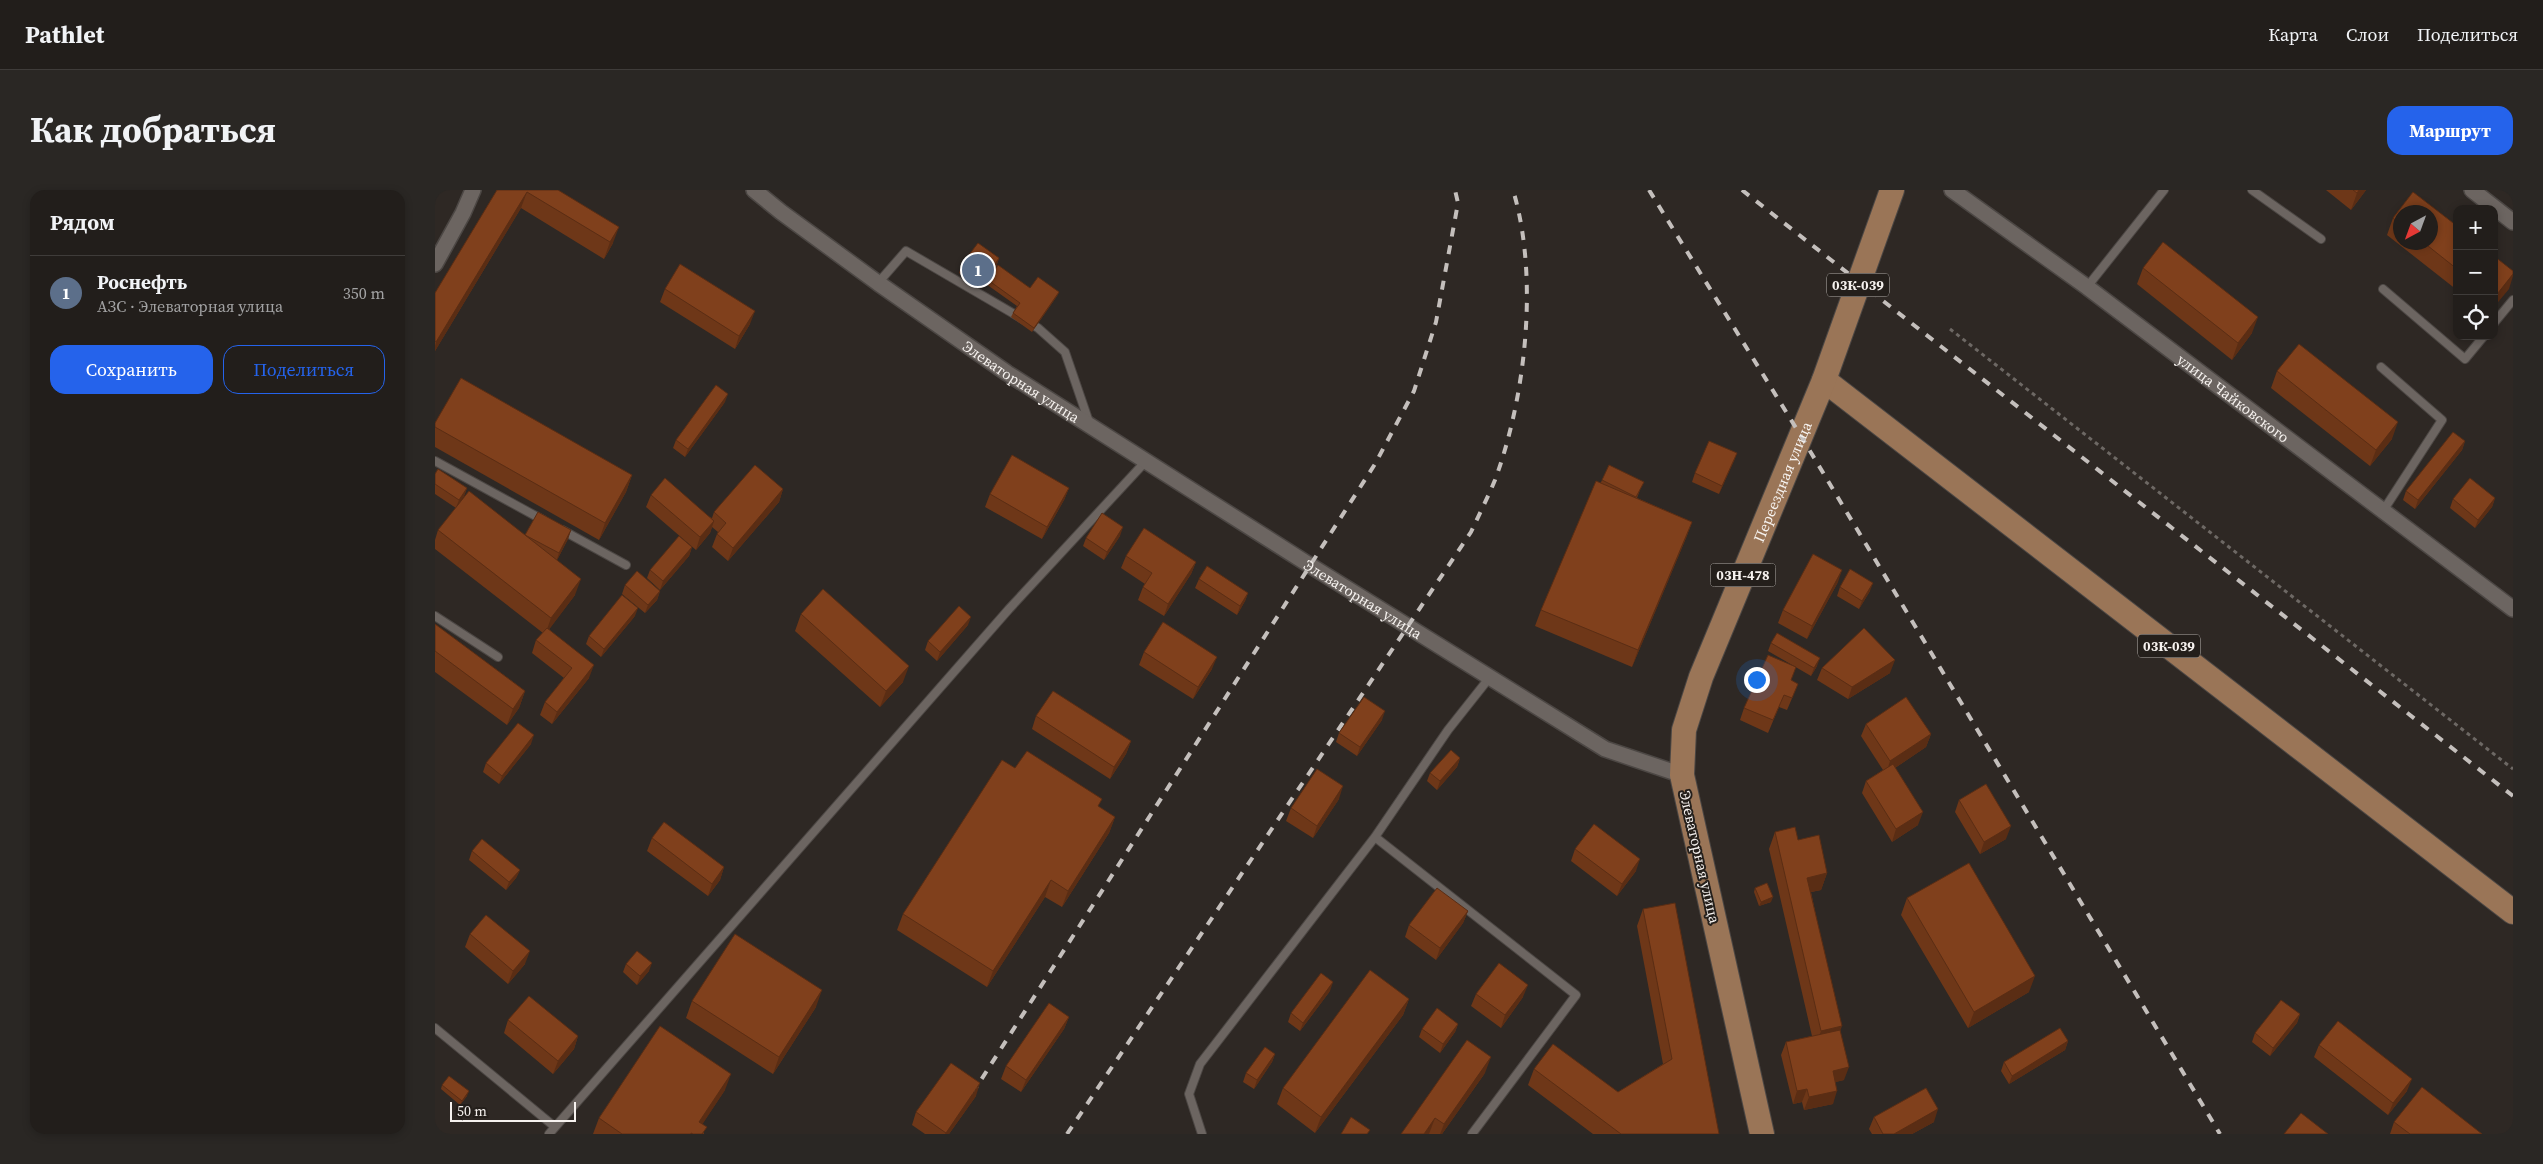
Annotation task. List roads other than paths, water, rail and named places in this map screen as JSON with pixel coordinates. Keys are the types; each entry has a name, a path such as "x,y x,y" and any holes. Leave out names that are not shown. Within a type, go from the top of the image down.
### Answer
{"main road":[{"name":"Переездная улица","path":"1682,775 1684,730 1701,677 1825,380 1892,190"},
{"name":"03К-039","path":"1825,380 2513,912"},
{"name":"Элеваторная улица","path":"1682,775 1762,1134"}],"street":[{"path":"435,264 463,213 473,190"},
{"name":"Элеваторная улица","path":"754,190 878,283 1007,374 1605,749 1682,775"},
{"name":"улица Чайковского","path":"1952,190 2087,287 2513,609"},
{"path":"2472,190 2513,222"}],"lane":[{"path":"2087,287 2164,190"},
{"path":"2252,190 2321,239"},
{"path":"878,283 906,251 1039,328 1065,352 1090,426"},
{"path":"2383,289 2465,359 2481,340"},
{"path":"2498,318 2513,300"},
{"path":"2381,368 2442,420 2383,511"},
{"path":"435,461 548,522"},
{"path":"549,1134 1009,609 1146,461"},
{"path":"557,527 626,565"},
{"path":"435,616 498,657"},
{"path":"1202,1134 1189,1094 1200,1064 1375,836 1448,730 1490,677"},
{"path":"1375,836 1576,995 1471,1134"},
{"path":"435,1028 555,1127"}],"railway":[{"path":"972,1094 1375,464 1414,391 1436,322 1458,203 1455,190"},
{"path":"1067,1134 1471,532 1495,480 1506,447 1515,411 1521,374 1527,297 1526,260 1521,224 1513,190"},
{"path":"1649,190 1801,436 2220,1134"},
{"path":"1742,190 2513,796"}],"place":[{"name":"Роснефть","path":"978,270"}]}
